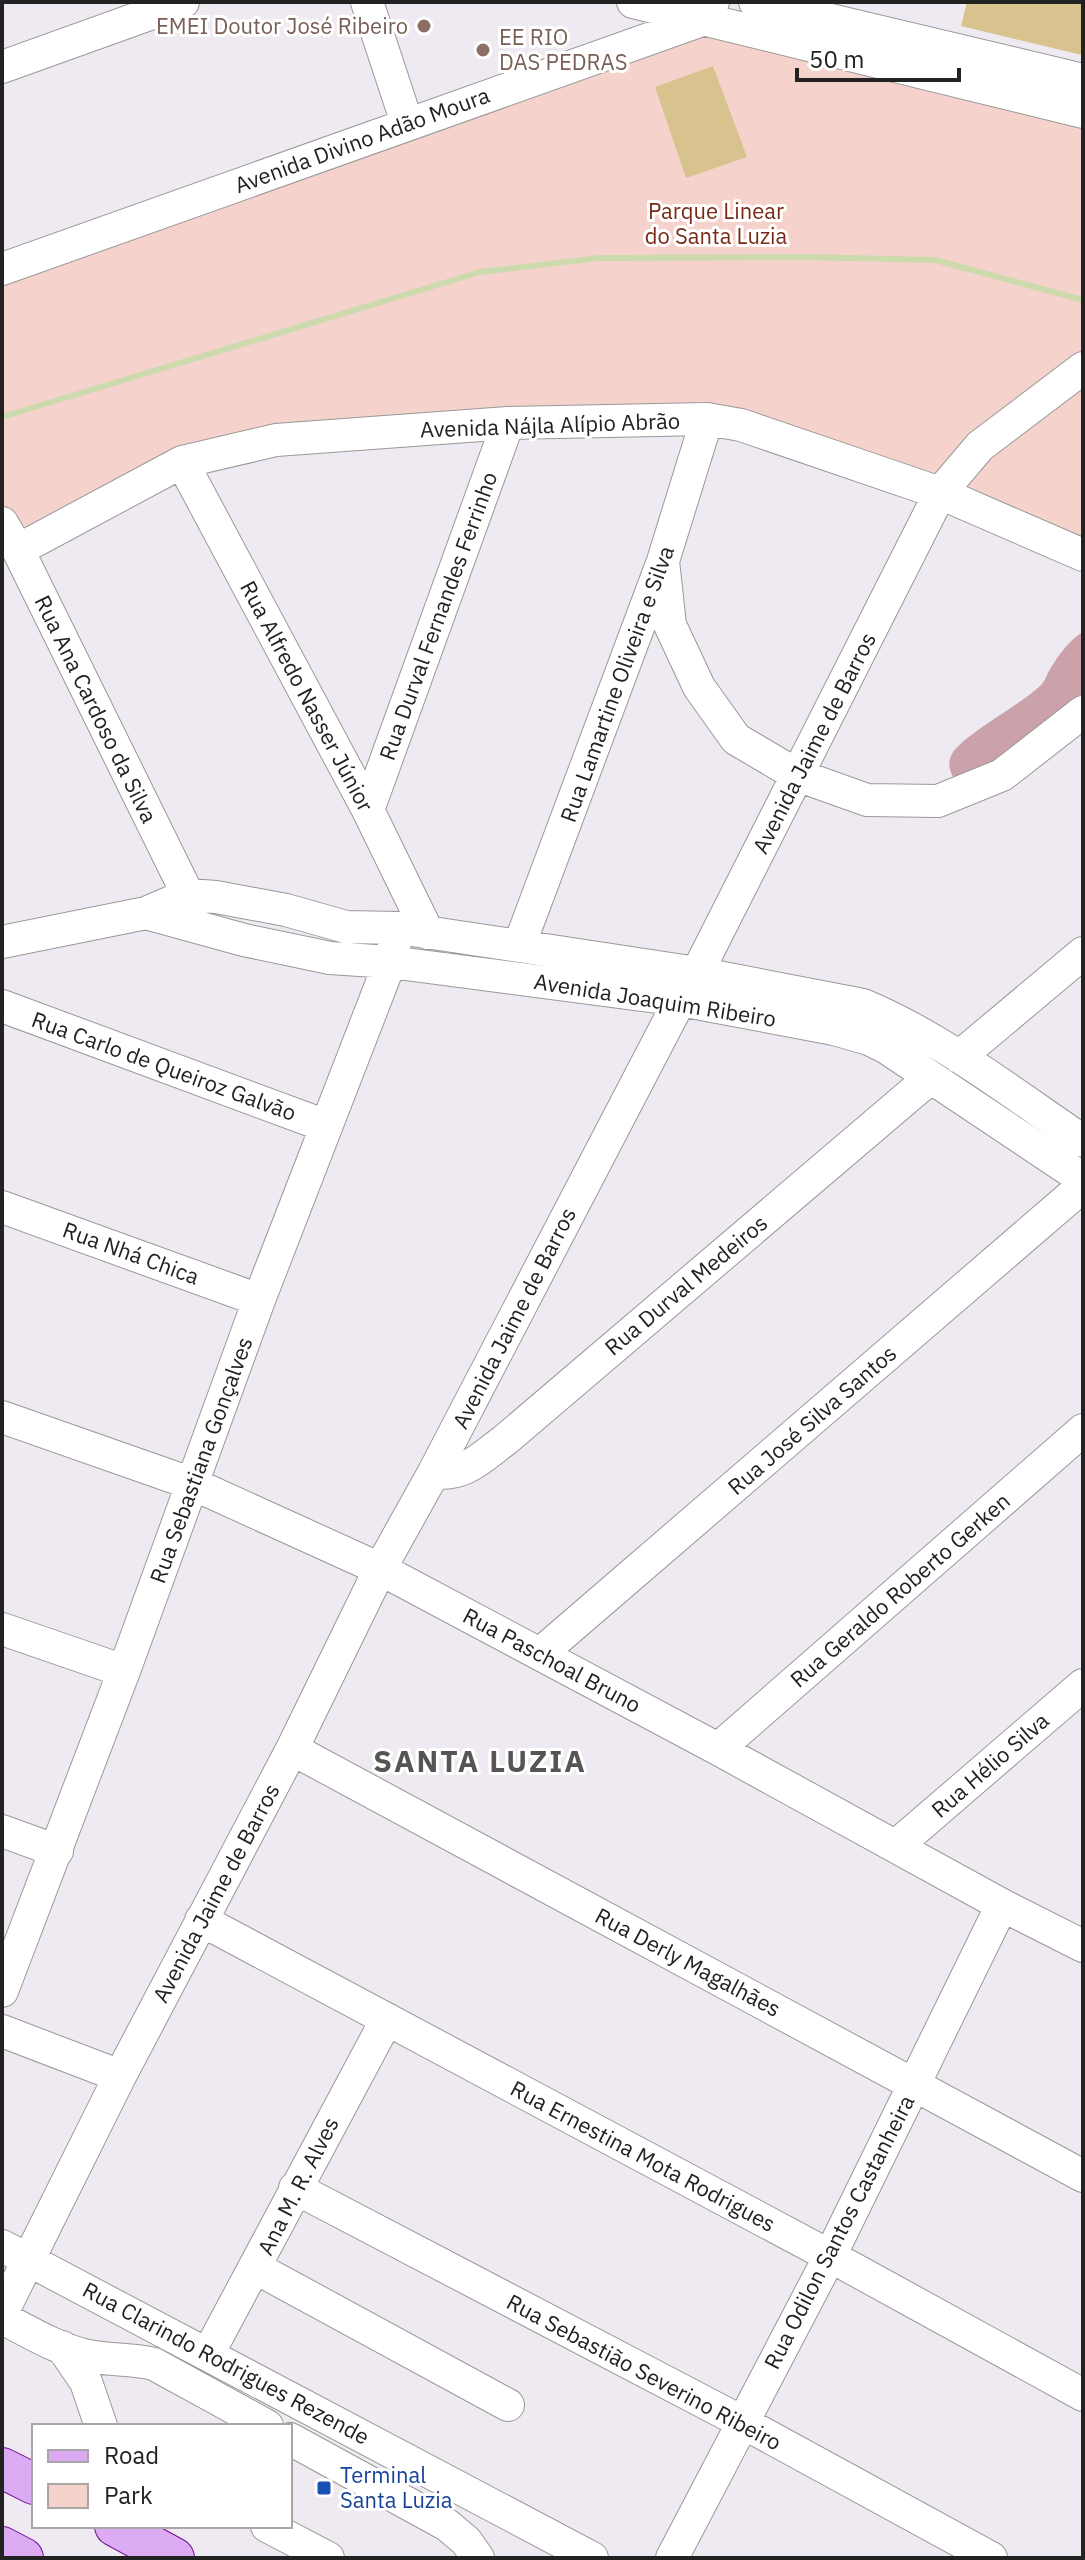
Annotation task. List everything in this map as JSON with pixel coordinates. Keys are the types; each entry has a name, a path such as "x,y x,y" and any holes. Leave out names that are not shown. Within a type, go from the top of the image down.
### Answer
{"main road":[{"path":"2,2468 32,2483"},
{"path":"119,2528 174,2558"},
{"path":"2,2547 23,2558"}],"street":[{"path":"2,67 183,2"},
{"path":"367,2 407,123"},
{"path":"633,2 709,11 1083,112"},
{"path":"755,2 1083,80"},
{"name":"Avenida Divino Adão Moura","path":"2,269 709,11"},
{"name":"Avenida Jaime de Barros","path":"2,2315 16,2253 120,2076 292,1749 380,1569 688,987 940,493 980,446 1083,368"},
{"name":"Avenida Nájla Alípio Abrão","path":"10,537 182,462 276,440 508,423 707,419 741,425 940,493 1083,555"},
{"name":"Rua Lamartine Oliveira e Silva","path":"519,946 663,561 707,419"},
{"name":"Rua Durval Fernandes Ferrinho","path":"368,810 508,423"},
{"name":"Rua Alfredo Nasser Júnior","path":"182,462 368,810 413,931"},
{"name":"Rua Ana Cardoso da Silva","path":"10,537 188,910"},
{"path":"663,561 670,625 699,687 736,739 797,775 867,800 938,801 1002,775 1083,712"},
{"name":"Avenida Joaquim Ribeiro","path":"188,910 216,897 286,910 346,927 413,931 519,946 688,987 869,1039 1083,1179"},
{"path":"2,942 146,913 188,910"},
{"name":"Avenida Joaquim Ribeiro","path":"188,910 244,940 330,958 688,987 863,1005 885,1014 959,1057 1083,1141"},
{"name":"Rua Sebastiana Gonçalves","path":"2,1991 326,1126 390,962 413,931"},
{"path":"959,1057 1083,953"},
{"name":"Rua Carlo de Queiroz Galvão","path":"2,1006 326,1126"},
{"name":"Rua Durval Medeiros","path":"434,1472 449,1475 460,1472 505,1440 930,1078"},
{"name":"Rua José Silva Santos","path":"541,1653 1083,1186"},
{"name":"Rua Nhá Chica","path":"2,1207 259,1300"},
{"name":"Rua Paschoal Bruno","path":"2,1417 193,1484 380,1569 541,1653 1002,1905 1081,1941"},
{"name":"Rua Geraldo Roberto Gerken","path":"718,1749 1083,1430"},
{"path":"2,1629 124,1671"},
{"name":"Rua Hélio Silva","path":"896,1846 1083,1685"},
{"name":"Rua Derly Magalhães","path":"292,1749 1083,2176"},
{"path":"2,1831 57,1851"},
{"name":"Rua Odilon Santos Castanheira","path":"672,2558 830,2256 1002,1905"},
{"name":"Rua Ernestina Mota Rodrigues","path":"201,1920 830,2256 1083,2395"},
{"name":"Ana M. R. Alves","path":"208,2354 387,2019"},
{"path":"2,2031 120,2076"},
{"name":"Rua Sebastião Severino Ribeiro","path":"295,2188 742,2422 991,2558"},
{"name":"Rua Clarindo Rodrigues Rezende","path":"16,2253 592,2558"},
{"path":"256,2268 508,2405"},
{"path":"2,2315 62,2347 94,2357 137,2359 154,2364 263,2424"},
{"path":"62,2347 86,2382 100,2424"},
{"path":"292,2440 447,2525 466,2541 478,2558"},
{"path":"271,2528 328,2558"}],"shaded area":[{"path":"967,2 1083,2 1082,55 961,26"},
{"path":"713,66 747,157 686,178 655,87"},
{"path":"1083,632 1083,702 1067,719 956,783 949,761 958,746 1041,685 1064,649"}],"green space":[{"name":"Parque Linear do Santa Luzia","path":"705,19 1083,126 1083,555 741,425 276,440 18,550 2,521 2,269"}],"waterway":[{"path":"2,417 480,272 599,258 935,260 1083,300"}],"place":[{"name":"EMEI Doutor José Ribeiro","path":"424,26"},
{"name":"EE RIO DAS PEDRAS","path":"483,50"},
{"name":"Terminal Santa Luzia","path":"324,2488"}],"district":[{"name":"SANTA LUZIA","path":"480,1762"}]}
